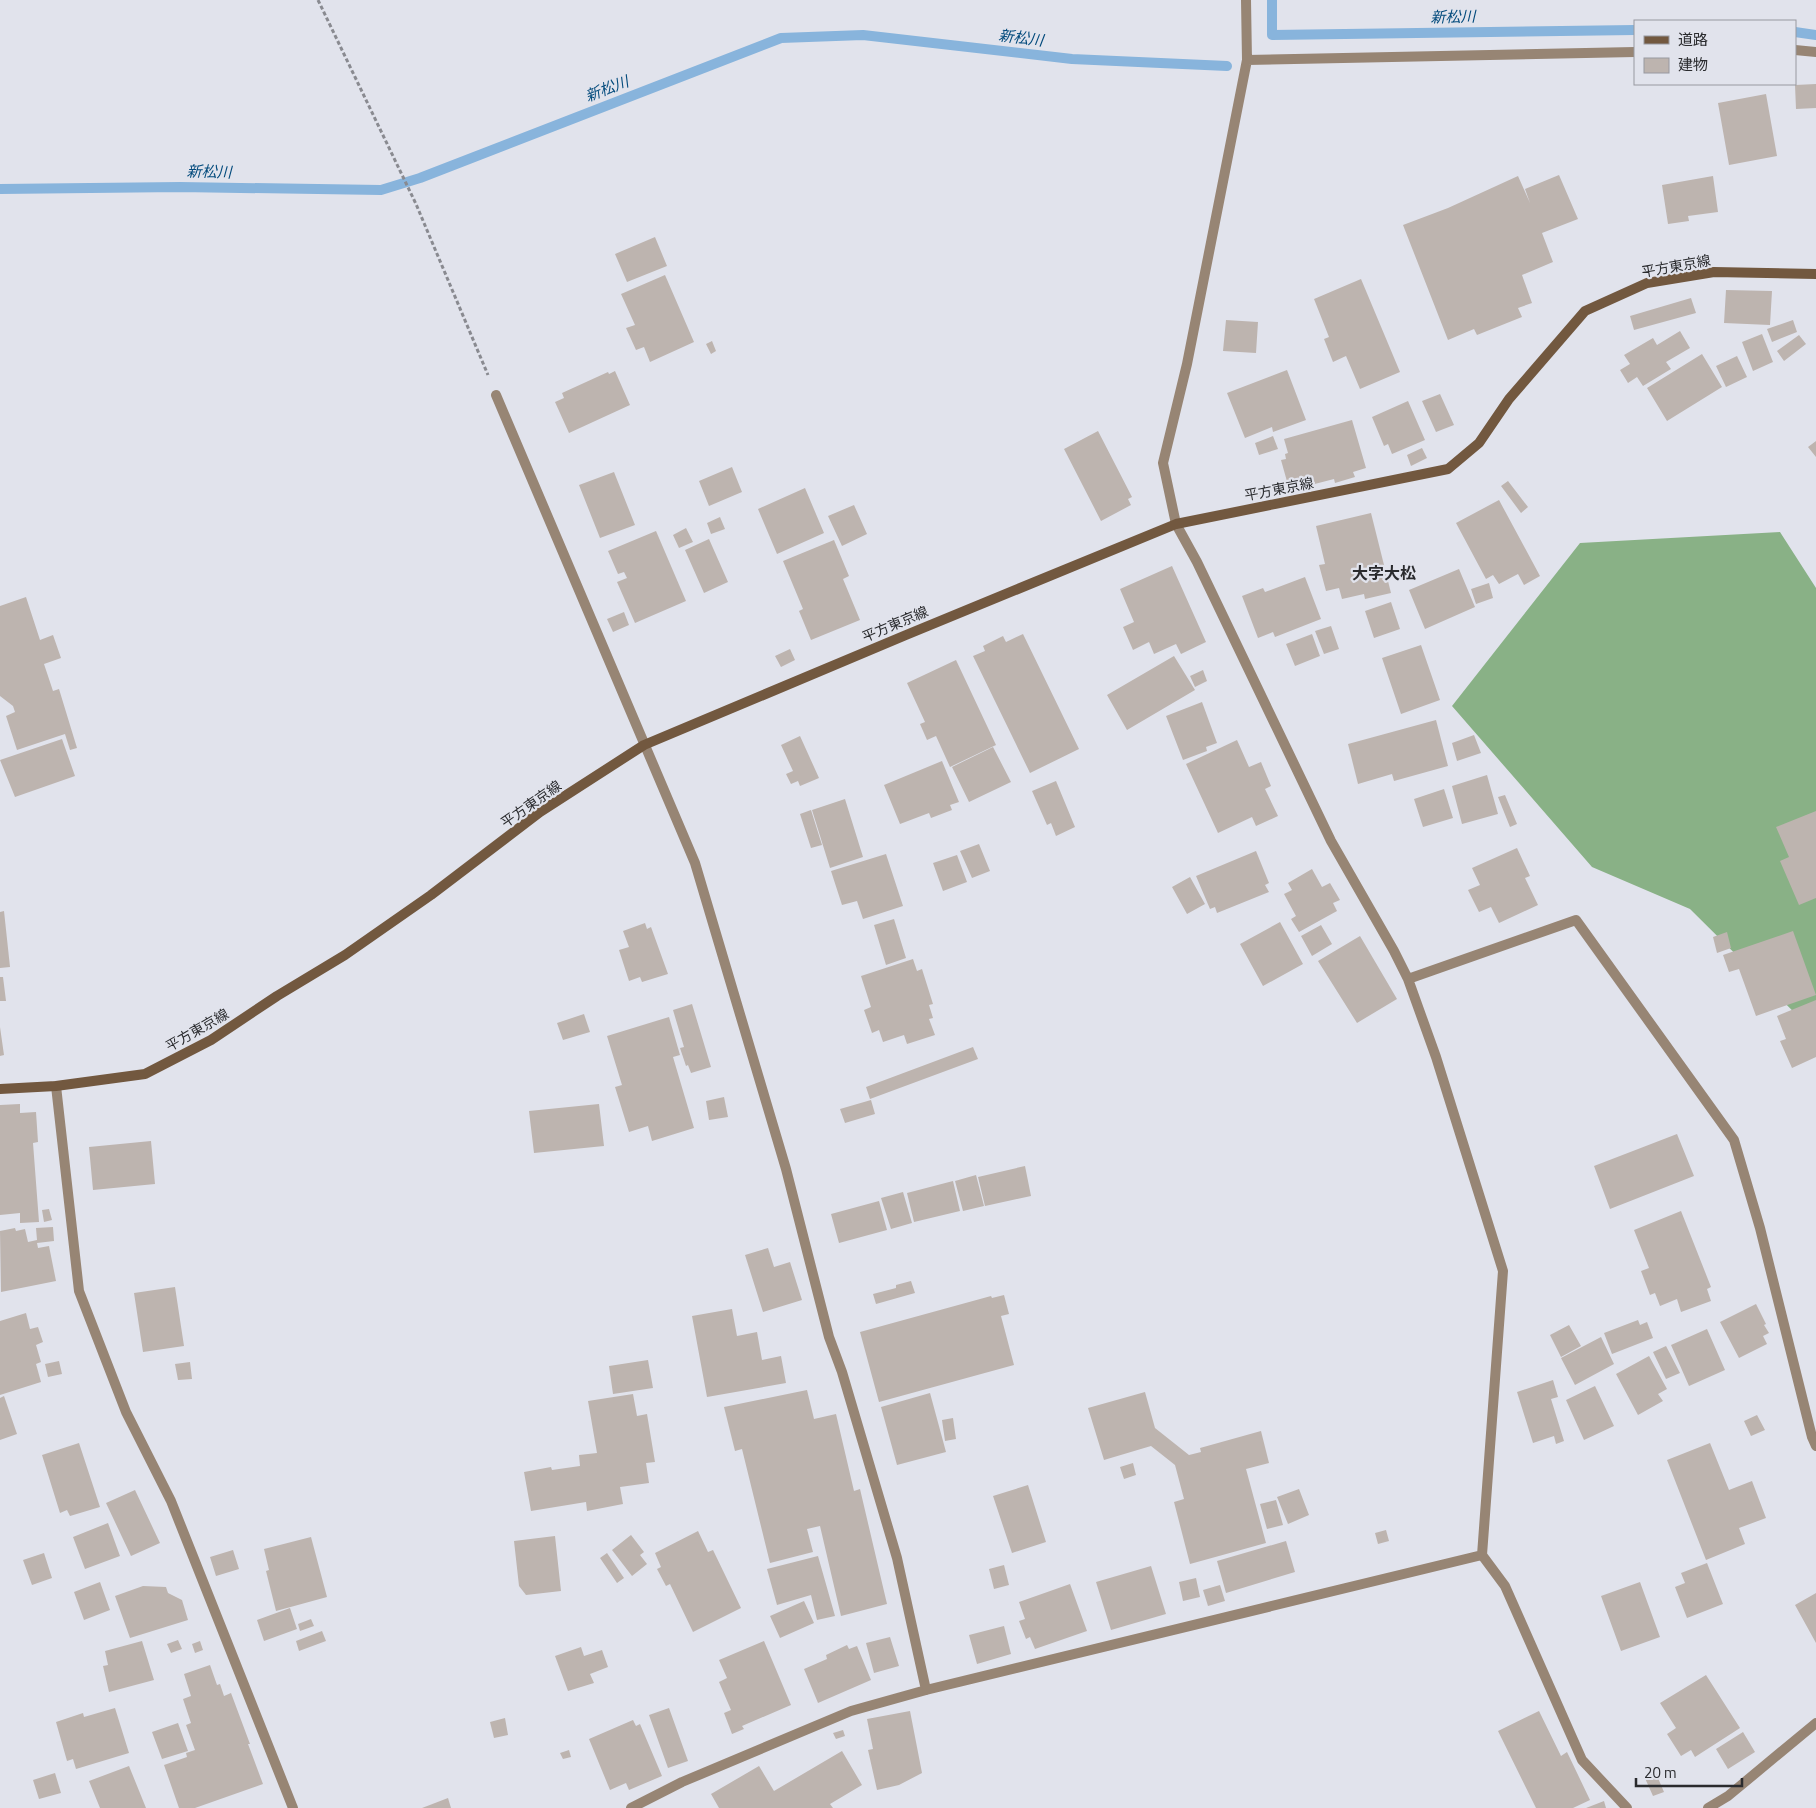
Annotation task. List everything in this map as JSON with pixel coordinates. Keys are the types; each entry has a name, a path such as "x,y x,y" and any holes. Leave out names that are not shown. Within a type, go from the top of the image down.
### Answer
{"main road":[{"name":"平方東京線","path":"0,1088 56,1086 145,1074 211,1040 277,996 344,956 431,895 540,812 644,745 1176,524 1448,469 1479,443 1509,399 1585,311 1647,283 1714,272 1816,274"}],"street":[{"path":"1246,0 1247,60 1187,364 1163,463 1176,524 1198,562 1331,841 1408,978 1436,1057 1503,1271 1482,1555 1505,1586 1582,1760 1627,1808"},
{"path":"1796,50 1816,52"},
{"path":"1247,60 1634,52"},
{"path":"496,395 695,864 732,982 786,1169 829,1337 842,1372 897,1558 926,1690"},
{"path":"1408,978 1576,920 1734,1140 1760,1228 1812,1437 1816,1446"},
{"path":"56,1086 79,1291 126,1412 171,1501 293,1808"},
{"path":"631,1808 682,1782 851,1712 926,1690 1482,1555"},
{"path":"1708,1808 1728,1796 1816,1723"}],"path":[{"path":"318,0 416,204 496,395"}],"green space":[{"path":"1780,532 1816,588 1816,1034 1690,909 1592,867 1452,706 1580,543"}],"building":[{"path":"1816,84 1816,108 1796,109 1796,85"},
{"path":"1766,94 1777,156 1729,165 1718,103"},
{"path":"1559,175 1578,219 1542,233 1553,262 1522,275 1532,303 1518,308 1522,317 1477,335 1474,329 1448,340 1403,225 1448,208 1518,176 1530,203 1525,189"},
{"path":"1713,176 1718,212 1688,216 1689,221 1668,224 1662,185"},
{"path":"655,237 667,266 627,282 615,254"},
{"path":"665,275 694,342 650,362 644,347 636,350 626,328 635,325 621,294"},
{"path":"1361,279 1400,372 1360,389 1346,356 1333,362 1324,339 1329,337 1314,299"},
{"path":"1726,290 1772,291 1770,325 1724,323"},
{"path":"1691,298 1696,313 1634,330 1630,316"},
{"path":"1226,320 1258,322 1256,353 1223,351"},
{"path":"1793,320 1797,332 1772,342 1767,329"},
{"path":"1680,331 1690,348 1666,362 1671,369 1643,386 1637,377 1628,383 1620,370 1630,364 1624,355 1653,338 1657,345"},
{"path":"1762,334 1773,362 1753,371 1742,342"},
{"path":"1799,335 1806,344 1784,361 1777,351"},
{"path":"712,341 716,351 711,354 706,344"},
{"path":"1702,354 1722,387 1667,421 1647,388"},
{"path":"1737,356 1747,377 1726,387 1716,366"},
{"path":"1287,370 1306,420 1273,432 1272,427 1245,438 1227,393"},
{"path":"615,371 630,405 569,433 555,402 564,398 562,393 608,372 609,374"},
{"path":"1440,394 1454,425 1436,432 1422,401"},
{"path":"1408,401 1425,440 1392,454 1388,444 1384,446 1372,417"},
{"path":"1352,420 1366,468 1353,472 1355,477 1335,483 1334,479 1303,487 1301,482 1288,485 1281,460 1286,459 1285,454 1288,453 1284,439"},
{"path":"1098,431 1132,497 1128,499 1131,505 1101,521 1064,449"},
{"path":"1273,436 1278,449 1259,455 1255,443"},
{"path":"1816,441 1816,457 1808,447"},
{"path":"1422,448 1427,458 1411,466 1407,455"},
{"path":"732,467 742,492 709,506 699,481"},
{"path":"614,472 635,525 600,538 579,485"},
{"path":"1508,481 1528,507 1521,513 1501,486"},
{"path":"805,488 824,533 777,554 758,509"},
{"path":"1255,488 1265,488 1264,497 1255,497"},
{"path":"1499,500 1540,576 1524,585 1518,574 1499,584 1493,575 1486,579 1456,523"},
{"path":"854,505 867,534 842,546 828,516"},
{"path":"1371,513 1391,593 1365,599 1364,594 1342,599 1339,588 1326,591 1319,565 1325,564 1316,526"},
{"path":"720,517 725,529 711,534 707,523"},
{"path":"686,528 693,542 679,548 673,535"},
{"path":"656,531 686,601 635,623 617,582 627,578 624,572 618,574 608,551"},
{"path":"709,539 728,582 704,593 685,550"},
{"path":"834,540 849,576 843,579 860,620 811,640 799,611 803,609 783,561"},
{"path":"1172,566 1206,642 1181,654 1176,644 1154,654 1149,642 1133,650 1123,627 1134,622 1120,589"},
{"path":"1459,569 1475,607 1425,629 1409,590"},
{"path":"1305,577 1321,619 1275,637 1273,632 1258,638 1242,596 1263,588 1265,592"},
{"path":"1489,583 1493,598 1476,604 1471,589"},
{"path":"26,597 40,640 53,635 61,658 44,664 53,691 59,689 77,748 70,750 65,734 17,750 6,716 15,712 13,706 0,696 0,606"},
{"path":"1391,602 1400,629 1374,638 1365,611"},
{"path":"624,612 629,625 613,632 607,619"},
{"path":"1331,626 1339,649 1324,654 1315,631"},
{"path":"1023,634 1079,749 1030,773 973,656 985,651 983,646 1003,636 1006,642"},
{"path":"1312,634 1320,656 1295,666 1286,644"},
{"path":"1421,645 1440,700 1401,714 1382,658"},
{"path":"790,649 795,660 781,667 775,656"},
{"path":"1174,656 1195,690 1127,730 1107,695"},
{"path":"956,660 996,745 950,767 936,736 927,740 920,724 925,722 907,683"},
{"path":"1203,670 1207,681 1195,687 1190,676"},
{"path":"1202,702 1217,743 1206,747 1207,751 1183,760 1166,716"},
{"path":"1436,720 1448,766 1394,781 1392,774 1358,784 1348,744"},
{"path":"1474,735 1481,753 1457,761 1452,743"},
{"path":"800,736 819,778 800,786 798,781 791,784 786,774 793,771 781,745"},
{"path":"62,739 75,776 15,797 0,760"},
{"path":"1237,740 1249,767 1261,762 1271,786 1265,789 1278,816 1256,826 1252,817 1218,833 1186,764"},
{"path":"993,747 1011,782 969,802 952,767"},
{"path":"942,761 959,802 950,805 952,810 931,818 929,813 900,824 884,785"},
{"path":"1487,775 1498,814 1462,824 1452,786"},
{"path":"1056,781 1075,827 1056,836 1051,823 1047,825 1032,791"},
{"path":"1444,789 1453,818 1423,827 1414,799"},
{"path":"1505,795 1517,824 1510,827 1498,797"},
{"path":"845,799 863,857 830,868 812,810"},
{"path":"811,810 822,845 811,848 800,814"},
{"path":"1816,811 1816,898 1799,905 1780,861 1789,857 1776,827"},
{"path":"979,844 990,871 972,878 960,851"},
{"path":"1517,848 1530,876 1525,878 1538,905 1499,923 1491,907 1479,912 1468,890 1480,885 1472,868"},
{"path":"1256,851 1269,883 1265,885 1269,892 1217,913 1215,907 1210,909 1196,876"},
{"path":"886,854 903,906 863,919 857,901 842,905 831,871"},
{"path":"957,855 967,882 943,891 933,863"},
{"path":"1312,869 1322,887 1330,883 1340,900 1333,903 1337,911 1299,932 1291,919 1296,916 1284,894 1292,890 1288,883"},
{"path":"1190,877 1205,904 1187,914 1172,887"},
{"path":"4,911 10,967 0,968 0,912"},
{"path":"894,919 906,958 886,965 874,925"},
{"path":"1280,922 1303,964 1263,986 1240,944"},
{"path":"645,923 647,929 651,927 668,974 642,982 640,977 629,981 619,950 629,947 623,931"},
{"path":"1321,925 1332,944 1312,956 1301,936"},
{"path":"1793,931 1816,995 1756,1016 1739,969 1729,972 1723,955"},
{"path":"1727,932 1731,948 1717,953 1713,937"},
{"path":"1360,936 1397,999 1357,1023 1318,961"},
{"path":"913,959 917,971 922,969 933,1004 929,1005 933,1018 929,1019 935,1035 907,1044 904,1035 883,1042 879,1030 872,1033 864,1010 871,1007 861,976"},
{"path":"0,977 3,977 6,1001 0,1001"},
{"path":"1816,1000 1816,1057 1792,1068 1780,1041 1786,1039 1777,1016"},
{"path":"692,1004 711,1067 691,1073 688,1065 686,1066 680,1048 684,1047 673,1010"},
{"path":"584,1014 590,1032 563,1040 557,1023"},
{"path":"669,1017 680,1055 673,1057 694,1128 652,1141 648,1126 629,1132 615,1087 622,1085 607,1036"},
{"path":"0,1027 4,1055 0,1056"},
{"path":"973,1047 978,1059 870,1099 866,1087"},
{"path":"724,1097 728,1117 709,1120 706,1101"},
{"path":"871,1100 875,1114 845,1123 840,1109"},
{"path":"20,1104 20,1113 36,1112 38,1142 33,1143 39,1222 20,1223 20,1213 0,1215 0,1105"},
{"path":"599,1104 604,1146 534,1153 529,1111"},
{"path":"1677,1134 1694,1176 1610,1209 1594,1166"},
{"path":"151,1141 155,1184 93,1190 89,1147"},
{"path":"1025,1166 1031,1196 985,1206 978,1177"},
{"path":"976,1175 984,1206 963,1211 955,1181"},
{"path":"953,1181 960,1211 914,1222 907,1193"},
{"path":"903,1192 912,1223 891,1229 881,1198"},
{"path":"879,1201 887,1230 839,1243 831,1214"},
{"path":"49,1209 52,1220 44,1222 42,1210"},
{"path":"1681,1211 1711,1287 1707,1289 1711,1301 1681,1312 1677,1299 1660,1306 1655,1293 1650,1295 1641,1271 1649,1268 1634,1230"},
{"path":"53,1227 54,1241 37,1243 38,1248 49,1246 56,1281 1,1292 0,1231 15,1228 16,1231 25,1229 28,1242 37,1240 36,1228"},
{"path":"768,1248 774,1267 790,1262 802,1300 763,1312 745,1255"},
{"path":"911,1281 915,1293 876,1304 873,1294 896,1288 896,1285"},
{"path":"175,1287 184,1346 143,1352 134,1293"},
{"path":"1004,1295 1009,1314 1001,1316 1014,1365 879,1402 860,1332 991,1296 992,1298"},
{"path":"1756,1304 1769,1333 1763,1336 1767,1344 1739,1358 1720,1322"},
{"path":"732,1309 737,1336 757,1332 762,1360 781,1356 786,1383 707,1397 692,1316"},
{"path":"26,1313 30,1329 38,1327 43,1342 36,1345 41,1362 36,1364 41,1382 0,1395 0,1321"},
{"path":"1638,1320 1640,1325 1647,1322 1653,1338 1612,1354 1604,1333"},
{"path":"1569,1325 1581,1346 1561,1357 1550,1335"},
{"path":"1707,1329 1725,1370 1689,1386 1671,1345"},
{"path":"1601,1337 1614,1364 1575,1385 1561,1358"},
{"path":"1666,1346 1680,1373 1666,1379 1653,1352"},
{"path":"1649,1356 1667,1389 1658,1394 1663,1401 1638,1415 1616,1374"},
{"path":"648,1360 653,1388 613,1394 609,1366"},
{"path":"59,1361 62,1374 48,1377 45,1364"},
{"path":"190,1362 192,1379 178,1380 175,1364"},
{"path":"1553,1380 1558,1397 1551,1399 1564,1441 1556,1444 1554,1436 1533,1443 1517,1392"},
{"path":"1595,1386 1614,1426 1584,1440 1566,1400"},
{"path":"807,1390 814,1419 836,1414 854,1491 860,1489 887,1604 841,1616 820,1526 807,1529 813,1552 770,1563 742,1449 735,1451 724,1407"},
{"path":"1145,1392 1155,1428 1189,1455 1201,1452 1200,1448 1261,1431 1269,1463 1246,1469 1266,1543 1190,1564 1174,1502 1184,1499 1175,1465 1151,1446 1104,1460 1088,1408"},
{"path":"930,1393 946,1452 897,1465 881,1407"},
{"path":"633,1394 637,1416 647,1414 655,1462 646,1463 649,1483 620,1487 623,1504 587,1511 586,1502 531,1511 524,1472 551,1467 552,1470 580,1466 579,1455 597,1453 588,1401"},
{"path":"4,1396 17,1434 0,1440 0,1398"},
{"path":"1757,1415 1765,1430 1751,1436 1744,1421"},
{"path":"953,1418 956,1439 945,1441 942,1420"},
{"path":"79,1443 100,1507 70,1516 67,1510 60,1513 42,1455"},
{"path":"1710,1443 1729,1490 1752,1481 1766,1518 1739,1528 1745,1544 1706,1560 1667,1460"},
{"path":"1133,1463 1136,1475 1124,1479 1120,1467"},
{"path":"1028,1485 1046,1542 1012,1553 993,1496"},
{"path":"1299,1489 1309,1515 1288,1524 1277,1497"},
{"path":"135,1490 160,1543 131,1556 106,1503"},
{"path":"1276,1500 1283,1525 1267,1529 1260,1504"},
{"path":"108,1523 120,1556 85,1569 73,1537"},
{"path":"1386,1530 1389,1541 1378,1544 1375,1533"},
{"path":"698,1531 708,1552 713,1550 741,1608 693,1632 670,1584 666,1586 657,1569 661,1567 655,1553"},
{"path":"631,1535 644,1552 640,1555 647,1564 632,1576 612,1550"},
{"path":"555,1536 561,1591 526,1595 519,1586 514,1541"},
{"path":"311,1537 327,1597 276,1611 266,1571 269,1570 264,1549"},
{"path":"1286,1541 1295,1572 1226,1593 1217,1561"},
{"path":"233,1550 239,1569 216,1576 210,1557"},
{"path":"44,1553 52,1578 32,1585 23,1560"},
{"path":"607,1553 624,1578 617,1583 600,1558"},
{"path":"818,1556 835,1616 817,1620 811,1595 777,1605 767,1569"},
{"path":"1707,1563 1723,1604 1687,1618 1675,1587 1685,1583 1681,1573"},
{"path":"1004,1565 1009,1585 994,1589 989,1569"},
{"path":"1151,1566 1166,1614 1111,1630 1096,1582"},
{"path":"1196,1578 1200,1597 1183,1601 1179,1582"},
{"path":"100,1582 110,1610 84,1620 74,1592"},
{"path":"1640,1582 1660,1637 1621,1651 1601,1596"},
{"path":"1070,1584 1087,1631 1035,1649 1030,1637 1026,1639 1019,1621 1025,1619 1019,1602"},
{"path":"1220,1585 1225,1601 1208,1606 1203,1590"},
{"path":"143,1586 166,1587 168,1593 182,1600 188,1620 130,1638 115,1596"},
{"path":"1816,1593 1816,1643 1795,1605"},
{"path":"804,1601 814,1623 780,1638 770,1616"},
{"path":"290,1608 297,1629 264,1641 257,1620"},
{"path":"311,1619 314,1626 300,1631 298,1624"},
{"path":"1004,1626 1011,1654 977,1664 969,1635"},
{"path":"322,1631 326,1641 299,1651 296,1641"},
{"path":"890,1637 899,1666 874,1673 866,1643"},
{"path":"178,1640 182,1649 171,1653 167,1644"},
{"path":"142,1641 154,1680 109,1692 103,1666 108,1665 105,1651"},
{"path":"200,1641 203,1650 195,1653 192,1644"},
{"path":"764,1641 791,1705 742,1726 744,1729 732,1734 724,1713 731,1710 719,1682 727,1678 719,1660"},
{"path":"847,1645 849,1649 857,1646 871,1680 818,1703 804,1669 827,1659 826,1655"},
{"path":"581,1647 584,1656 602,1650 608,1667 590,1674 594,1683 568,1691 555,1656"},
{"path":"210,1665 217,1685 220,1684 224,1696 231,1693 263,1784 195,1808 179,1808 164,1765 187,1757 186,1753 195,1750 186,1725 191,1723 183,1699 191,1696 184,1674"},
{"path":"1706,1675 1740,1728 1695,1757 1691,1750 1681,1756 1667,1734 1676,1728 1660,1703"},
{"path":"115,1708 129,1753 76,1769 73,1759 67,1761 56,1722 83,1713 84,1717"},
{"path":"669,1708 688,1761 668,1768 649,1715"},
{"path":"910,1711 922,1773 899,1785 877,1790 868,1750 873,1749 867,1719"},
{"path":"1539,1711 1561,1756 1567,1752 1590,1800 1573,1808 1536,1808 1498,1731"},
{"path":"505,1718 508,1735 494,1738 490,1722"},
{"path":"633,1720 636,1726 640,1724 662,1776 629,1790 626,1783 610,1790 589,1739"},
{"path":"178,1723 188,1751 162,1759 152,1732"},
{"path":"843,1730 845,1736 836,1739 833,1733"},
{"path":"1743,1732 1755,1752 1728,1769 1716,1749"},
{"path":"569,1750 571,1757 563,1759 560,1753"},
{"path":"842,1751 862,1785 830,1804 833,1808 719,1808 711,1794 759,1766 774,1791"},
{"path":"129,1766 146,1808 100,1808 89,1781"},
{"path":"1655,1771 1664,1792 1653,1796 1644,1776"},
{"path":"55,1773 61,1793 39,1799 33,1780"},
{"path":"448,1798 451,1808 422,1808"},
{"path":"1604,1801 1606,1808 1586,1808"}],"waterway":[{"name":"新松川","path":"1272,0 1272,35 1634,30"},
{"name":"新松川","path":"1796,32 1816,35"},
{"name":"新松川","path":"0,189 180,187 381,190 420,178 781,38 863,35 1072,59 1227,66"}],"district":[{"name":"大字大松","path":"1384,573"}]}
